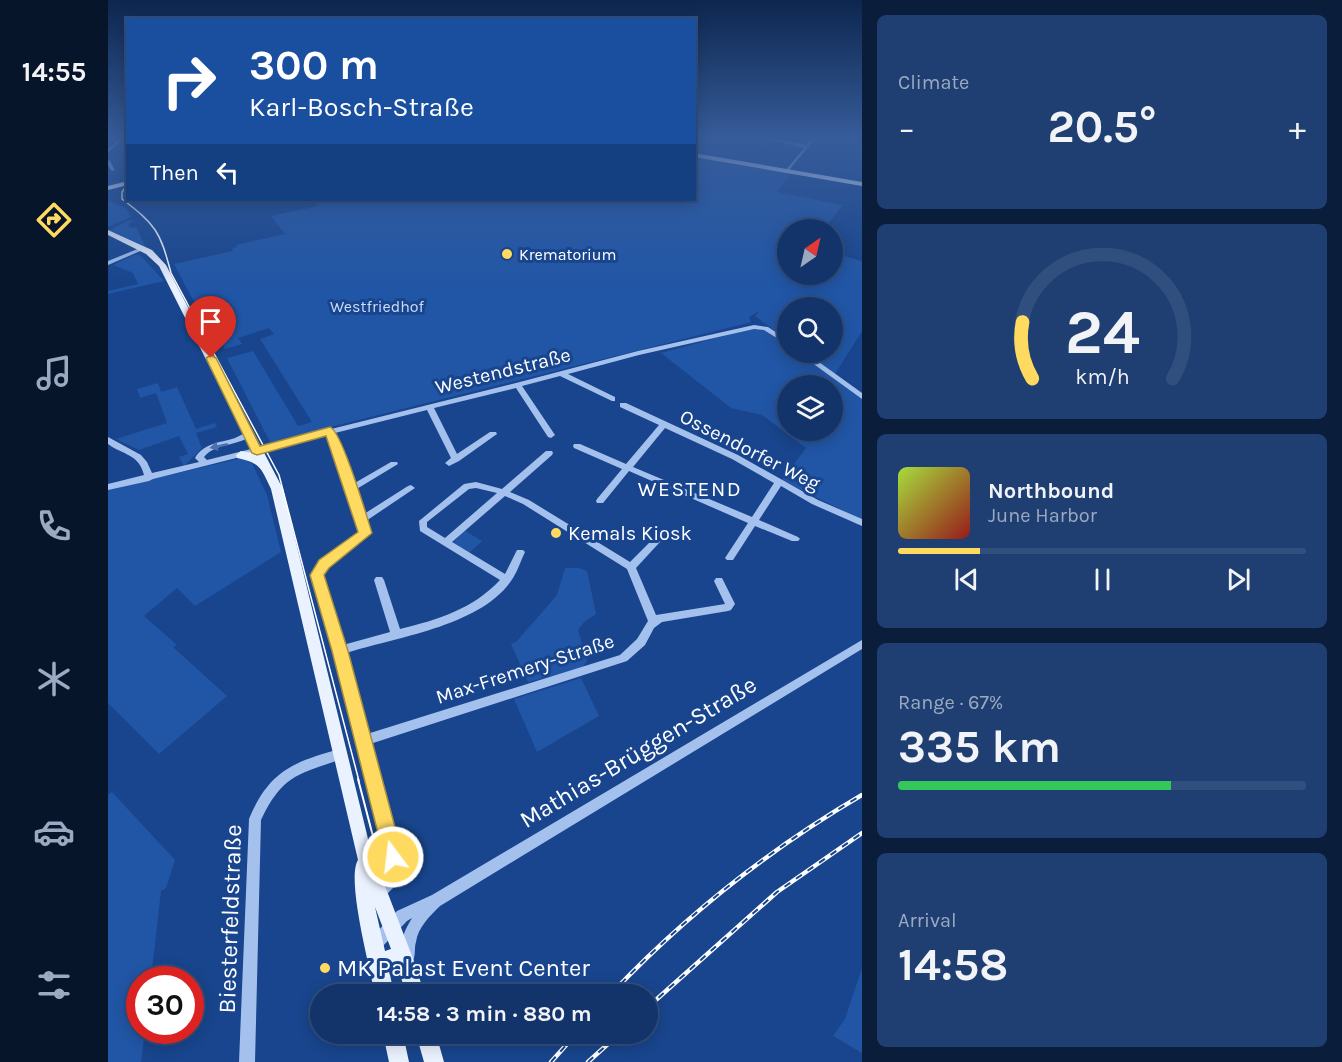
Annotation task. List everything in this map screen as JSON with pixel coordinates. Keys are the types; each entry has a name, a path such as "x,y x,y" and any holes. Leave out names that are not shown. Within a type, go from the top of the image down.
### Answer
{"main road":[{"path":"108,232 142,249 162,267 277,489 362,847 377,894 409,970 412,984"},
{"path":"241,454 259,456"},
{"path":"362,847 365,900 384,984"},
{"path":"380,970 382,964 390,958 400,962 409,970"}],"street":[{"path":"108,264 142,249"},
{"name":"Westendstraße","path":"259,456 330,431 562,374 638,352 757,326 766,328 777,336"},
{"path":"815,363 862,397"},
{"path":"562,374 612,399"},
{"path":"519,385 551,435"},
{"name":"Ossendorfer Weg","path":"623,405 735,458 824,506 862,523"},
{"path":"429,407 452,461 493,434"},
{"path":"600,501 663,424"},
{"path":"330,431 365,529 364,536 324,564 317,575 340,651 393,857 395,873 393,878 377,894"},
{"path":"183,469 211,447 239,441 249,434"},
{"path":"108,440 139,456 144,462 149,478"},
{"path":"577,446 795,539"},
{"path":"445,543 549,453"},
{"path":"108,487 241,454"},
{"path":"200,455 199,458 206,463"},
{"path":"351,489 394,464"},
{"path":"730,558 779,482"},
{"path":"506,579 423,529 423,520 467,486 476,485 503,492 545,512 631,567 654,622 660,618 729,607 730,604 719,581"},
{"path":"362,520 411,488"},
{"path":"631,567 656,541"},
{"path":"340,651 441,621 473,608 492,596 515,567 520,552"},
{"path":"379,580 396,634"},
{"name":"Max-Fremery-Straße","path":"362,741 623,658 641,642 654,622"},
{"name":"Mathias-Brüggen-Straße","path":"409,970 410,936 418,918 437,900 862,644"},
{"name":"Biesterfeldstraße","path":"247,1062 255,819 263,800 275,783 287,772 340,754"},
{"name":"Mathias-Brüggen-Straße","path":"374,946 391,925 421,905 437,900"}],"green space":[{"name":"Westfriedhof","path":"696,188 780,188 777,192 843,205 832,219 777,219 777,285 843,285 843,256 862,261 862,331 843,361 843,297 777,297 777,332 755,316 759,311 749,317 751,322 748,323 270,442 227,358 253,351 298,426 312,422 260,339 274,334 269,328 238,338 242,344 225,349 207,318 201,315 174,264 233,251 232,248 237,247 236,245 285,234 271,216 318,206 314,201 696,201"},
{"path":"108,200 126,208 131,217 108,227"},
{"path":"132,219 133,221 128,224 130,228 136,227 145,246 109,230"},
{"path":"134,255 140,255 164,281 108,294 108,291 138,284 133,273 113,265"},
{"path":"754,328 766,330 777,338 777,363 812,363 829,375 777,375 777,426 762,415 731,408 661,353"},
{"name":"Westfriedhof","path":"819,363 842,363 835,374"},
{"path":"158,383 161,392 177,387 196,429 215,423 217,427 196,433 202,448 184,466 179,457 188,454 179,436 139,450 116,439 167,423 156,393 140,398 137,389"},
{"path":"843,385 862,399 862,520 782,480 806,448 797,441 843,441"},
{"path":"243,458 250,459 267,495 281,552 195,606 177,588 144,616 177,645 173,647 227,696 159,754 108,703 108,489"},
{"path":"464,530 482,541 468,554 453,543"},
{"path":"565,568 579,568 587,571 596,614 584,622 578,630 587,661 582,668 528,682 511,644 517,641 557,595"},
{"path":"581,678 599,716 537,752 514,699"},
{"path":"112,792 175,860 166,888 161,891 152,966 126,966 126,1044 143,1044 141,1062 108,1062 108,795"},
{"path":"862,968 862,1053 833,1036 845,1019"}],"tram line":[{"path":"125,188 122,192 122,199 150,223 160,238 171,273 279,475 359,781"},
{"path":"358,779 381,867"}],"railway":[{"path":"621,984 669,937 729,885 794,838 862,795"},
{"path":"658,998 777,892 862,833"},
{"path":"551,1062 567,1044"},
{"path":"588,1062 608,1044"}],"place":[{"name":"Krematorium","path":"507,254"},
{"name":"Kemals Kiosk","path":"556,533"},
{"name":"MK Palast Event Center","path":"325,968"}],"district":[{"name":"WESTEND","path":"690,489"}],"route":[{"path":"211,358 257,451 330,431 342,462 366,533 324,564 317,575 340,651 393,857"}]}
